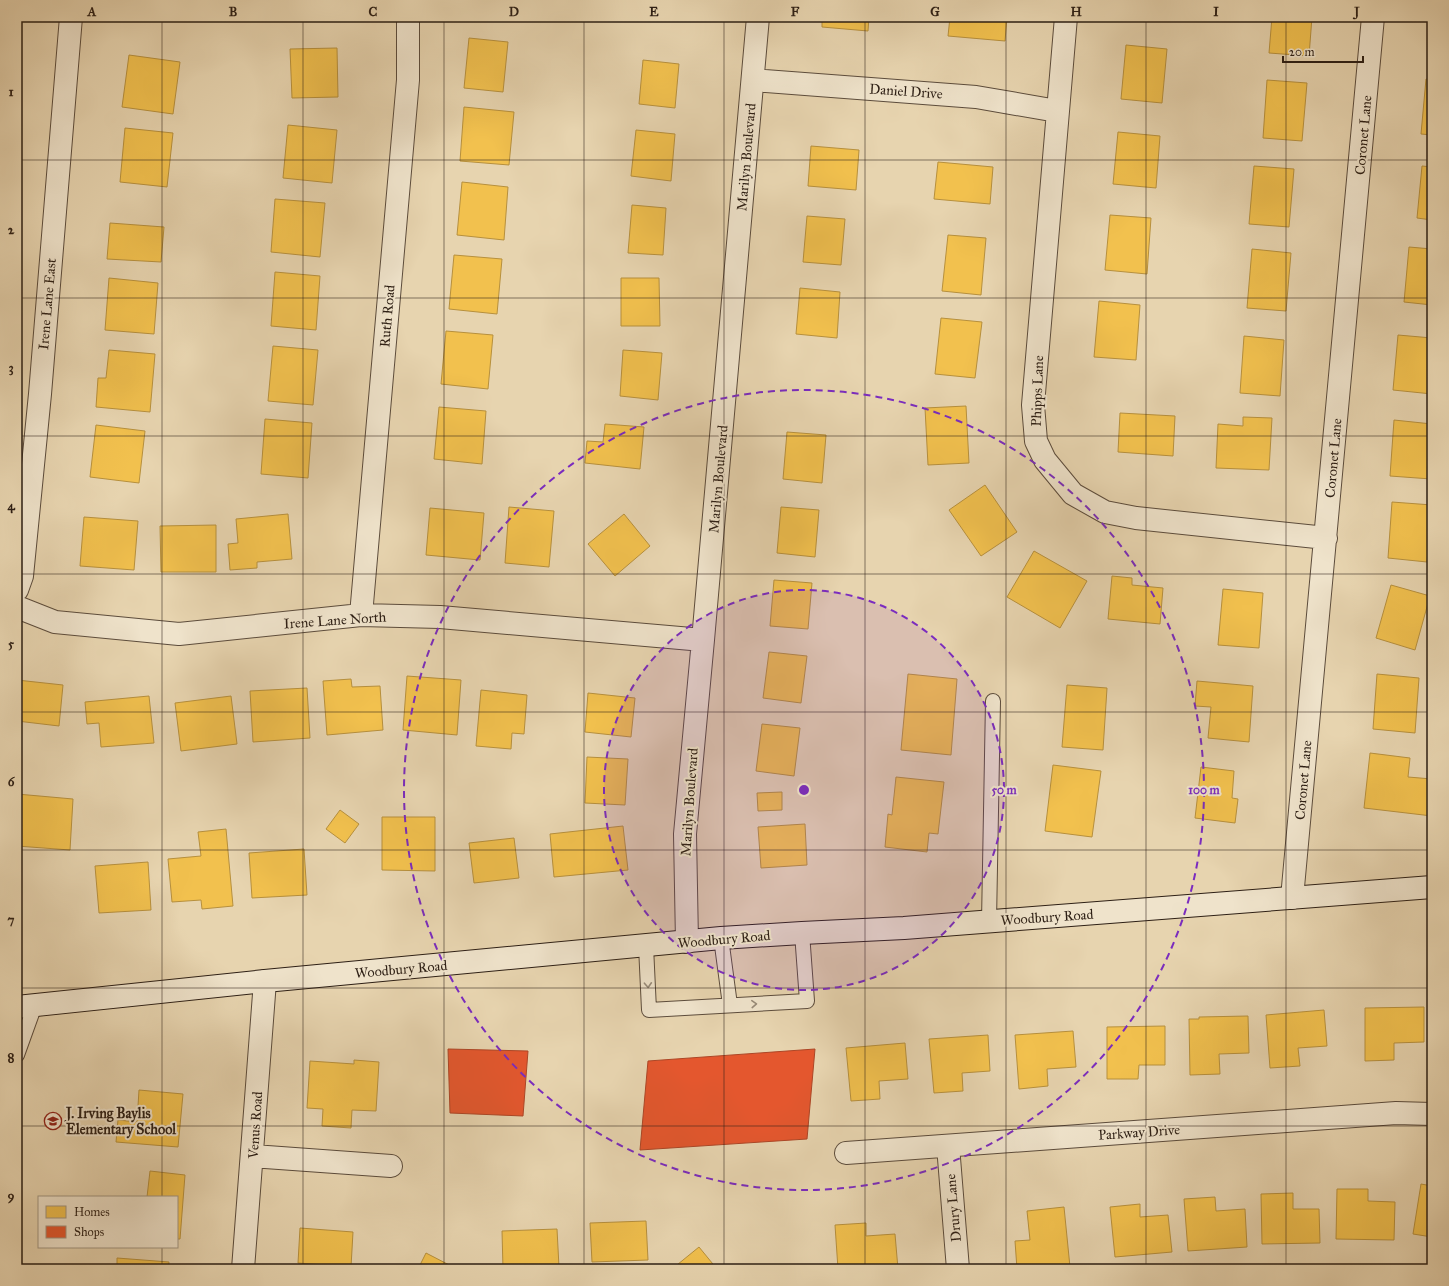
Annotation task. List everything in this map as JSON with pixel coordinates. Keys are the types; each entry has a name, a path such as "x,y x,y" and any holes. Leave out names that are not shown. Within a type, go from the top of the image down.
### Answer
{"street":[{"name":"Irene Lane East","path":"17,590 22,576 40,394 71,17"},
{"name":"Ruth Road","path":"361,615 408,80 408,17"},
{"name":"Marilyn Boulevard","path":"687,942 684,834 703,640 758,17"},
{"name":"Phipps Lane","path":"1066,17 1033,405 1036,441 1045,460 1073,494 1105,512 1136,518 1326,538"},
{"name":"Coronet Lane","path":"1292,898 1373,17"},
{"name":"Daniel Drive","path":"753,80 976,97 1057,111"},
{"name":"Irene Lane North","path":"17,607 55,622 179,634 361,615 440,617 703,640"},
{"name":"Woodbury Road","path":"26,1006 265,981 721,938 989,922 1432,887"},
{"name":"Venus Road","path":"243,1269 265,981"},
{"name":"Parkway Drive","path":"846,1153 1396,1113 1432,1114"},
{"name":"Drury Lane","path":"948,1146 958,1269"},
{"path":"252,1156 391,1166"}],"lane":[{"path":"989,922 993,701"},
{"path":"646,946 649,1010 807,1001 802,933"},
{"path":"721,938 730,1005"},
{"path":"17,1055 26,1006"}],"building: Homes":[{"path":"822,17 869,17 868,31 822,27"},
{"path":"950,17 1007,17 1005,41 948,36"},
{"path":"1272,17 1312,17 1309,56 1269,53"},
{"path":"469,38 508,42 503,92 464,88"},
{"path":"1126,45 1167,49 1162,103 1121,99"},
{"path":"337,48 338,97 292,98 290,49"},
{"path":"129,55 180,62 173,114 122,107"},
{"path":"643,60 679,64 675,108 639,104"},
{"path":"1426,79 1432,80 1432,135 1421,134"},
{"path":"1267,80 1307,83 1302,141 1263,138"},
{"path":"464,107 514,112 509,165 460,161"},
{"path":"288,125 337,130 332,183 283,178"},
{"path":"125,128 173,133 167,187 120,182"},
{"path":"636,130 675,134 671,181 631,176"},
{"path":"1118,132 1160,136 1156,188 1113,184"},
{"path":"811,146 859,150 856,190 808,186"},
{"path":"938,162 993,167 990,204 934,199"},
{"path":"1254,166 1294,169 1289,227 1249,224"},
{"path":"1422,166 1432,167 1432,220 1417,218"},
{"path":"462,182 508,187 504,240 457,235"},
{"path":"275,199 325,203 320,257 271,252"},
{"path":"632,205 666,208 663,255 628,253"},
{"path":"1110,215 1151,218 1147,274 1105,270"},
{"path":"807,216 845,219 841,265 803,262"},
{"path":"110,223 164,227 161,262 107,259"},
{"path":"948,235 986,238 981,295 942,291"},
{"path":"1409,247 1432,249 1432,305 1404,302"},
{"path":"1252,249 1291,253 1286,311 1247,308"},
{"path":"454,255 502,259 497,314 449,309"},
{"path":"275,272 320,276 316,330 271,326"},
{"path":"109,278 158,283 154,334 105,330"},
{"path":"621,278 659,278 660,326 621,326"},
{"path":"800,288 840,292 837,338 796,334"},
{"path":"1099,301 1140,305 1136,360 1094,357"},
{"path":"941,318 982,322 975,378 935,374"},
{"path":"446,331 493,335 488,389 441,384"},
{"path":"1398,335 1432,338 1432,394 1393,390"},
{"path":"1244,336 1284,340 1280,396 1240,393"},
{"path":"273,346 318,350 313,405 268,401"},
{"path":"109,350 155,354 150,412 96,407 98,378 106,378"},
{"path":"623,350 662,353 658,400 620,396"},
{"path":"966,406 969,463 928,465 925,408"},
{"path":"439,407 486,411 482,464 434,459"},
{"path":"1120,413 1175,416 1173,456 1118,452"},
{"path":"1243,417 1272,418 1269,470 1216,468 1218,424 1243,426"},
{"path":"265,419 312,423 308,478 261,474"},
{"path":"1394,420 1432,424 1431,479 1390,476"},
{"path":"605,424 644,427 640,469 585,463 587,441 603,442"},
{"path":"96,425 145,431 139,483 90,477"},
{"path":"787,432 826,435 822,483 783,479"},
{"path":"985,485 1017,532 981,556 949,510"},
{"path":"1392,502 1432,505 1427,562 1388,558"},
{"path":"509,507 554,511 549,567 505,563"},
{"path":"781,507 819,510 815,557 777,553"},
{"path":"430,508 484,513 480,560 426,555"},
{"path":"288,514 292,559 257,562 257,568 230,570 228,544 238,543 236,519"},
{"path":"624,514 650,546 615,576 588,544"},
{"path":"84,517 138,521 134,570 80,566"},
{"path":"216,525 216,572 161,572 160,526"},
{"path":"1034,551 1087,581 1060,628 1007,597"},
{"path":"1112,576 1132,578 1132,585 1163,588 1160,624 1108,619"},
{"path":"774,580 812,583 808,629 770,626"},
{"path":"1391,585 1430,596 1415,650 1376,638"},
{"path":"1223,589 1263,593 1259,648 1218,645"},
{"path":"769,652 807,656 801,703 763,698"},
{"path":"908,674 957,679 951,755 901,750"},
{"path":"1377,674 1419,678 1415,733 1373,729"},
{"path":"407,676 461,680 457,735 403,730"},
{"path":"351,679 352,687 380,686 383,730 327,735 323,681"},
{"path":"17,680 63,685 59,726 17,721"},
{"path":"1197,681 1253,686 1249,742 1208,738 1211,707 1195,706"},
{"path":"1067,685 1107,688 1103,750 1062,747"},
{"path":"307,688 310,738 253,742 250,691"},
{"path":"481,690 527,695 524,734 512,733 511,749 476,746"},
{"path":"588,693 635,698 631,737 585,732"},
{"path":"149,696 154,743 101,747 99,723 87,724 85,702"},
{"path":"231,696 237,744 181,751 175,703"},
{"path":"762,724 800,728 794,776 756,771"},
{"path":"1370,753 1410,758 1408,777 1432,779 1432,816 1364,808"},
{"path":"587,757 628,759 625,805 585,803"},
{"path":"1053,765 1101,771 1092,837 1045,831"},
{"path":"1201,767 1234,771 1232,798 1238,799 1235,823 1195,818"},
{"path":"896,777 944,782 938,834 929,833 927,852 885,847 888,814 892,815"},
{"path":"782,792 782,810 758,811 757,793"},
{"path":"17,794 73,799 70,850 17,846"},
{"path":"340,810 359,824 345,843 326,829"},
{"path":"382,817 435,817 435,871 382,870"},
{"path":"805,824 807,865 761,868 758,827"},
{"path":"623,826 628,870 554,877 550,834"},
{"path":"226,829 233,906 202,909 201,900 172,902 168,859 201,856 198,832"},
{"path":"514,838 519,878 474,883 469,843"},
{"path":"304,849 307,895 252,898 249,853"},
{"path":"148,862 151,910 99,913 95,866"},
{"path":"1424,1007 1424,1042 1394,1043 1394,1060 1365,1061 1365,1008"},
{"path":"1324,1010 1327,1046 1298,1048 1300,1066 1270,1068 1266,1015"},
{"path":"1248,1016 1249,1053 1219,1054 1220,1074 1190,1075 1189,1019 1199,1019 1199,1017"},
{"path":"1165,1026 1165,1065 1139,1065 1138,1079 1107,1079 1107,1027"},
{"path":"1073,1031 1076,1067 1047,1069 1048,1086 1019,1089 1015,1035"},
{"path":"988,1035 990,1071 962,1073 963,1091 934,1093 929,1039"},
{"path":"905,1043 908,1079 879,1081 880,1099 851,1101 846,1048"},
{"path":"354,1060 379,1062 376,1111 352,1110 351,1128 322,1126 323,1109 307,1108 310,1061 354,1064"},
{"path":"139,1090 183,1094 178,1147 116,1142 118,1120 137,1122"},
{"path":"150,1171 185,1175 180,1239 178,1239 178,1196 147,1196"},
{"path":"1421,1184 1432,1186 1432,1237 1413,1234"},
{"path":"1337,1189 1368,1189 1368,1201 1395,1202 1394,1240 1336,1239"},
{"path":"1293,1193 1293,1209 1319,1209 1320,1243 1262,1244 1261,1194"},
{"path":"1215,1197 1216,1211 1245,1209 1247,1247 1188,1251 1184,1199"},
{"path":"1140,1204 1140,1217 1168,1215 1172,1252 1115,1257 1110,1207"},
{"path":"1064,1207 1070,1267 1017,1269 1015,1241 1030,1240 1027,1211"},
{"path":"646,1221 648,1260 592,1262 590,1223"},
{"path":"866,1223 866,1236 895,1234 898,1269 838,1269 835,1225"},
{"path":"300,1228 353,1232 351,1267 298,1263"},
{"path":"557,1229 559,1267 503,1269 502,1231"},
{"path":"699,1247 717,1269 672,1269"},
{"path":"426,1253 457,1269 418,1269"},
{"path":"117,1258 169,1262 168,1269 117,1269"}],"building: Shops":[{"path":"448,1049 528,1051 523,1116 450,1113"},
{"path":"815,1049 807,1139 640,1150 648,1061"}],"place":[{"name":"J. Irving Baylis Elementary School","path":"53,1121"}]}
